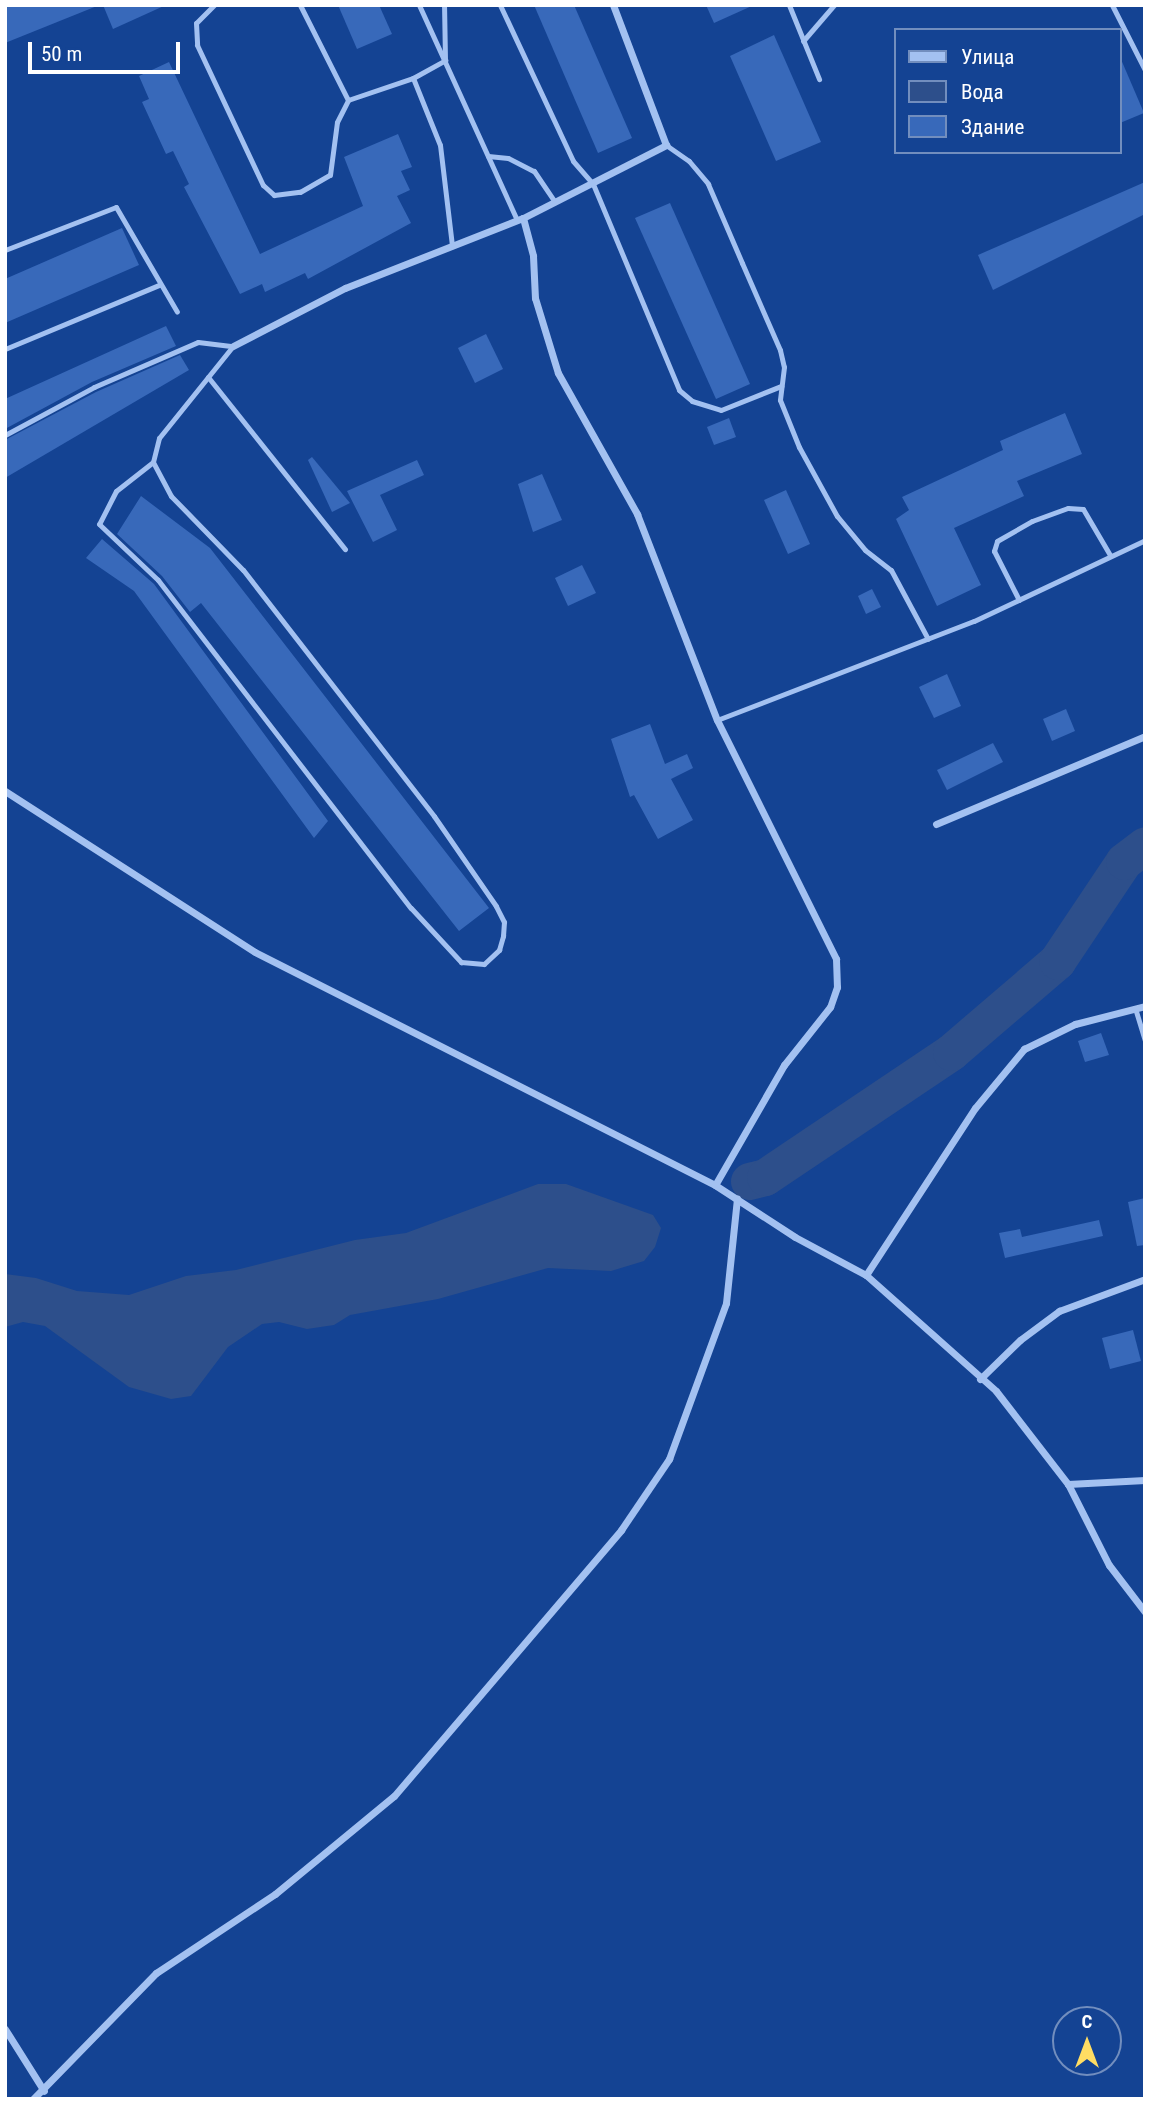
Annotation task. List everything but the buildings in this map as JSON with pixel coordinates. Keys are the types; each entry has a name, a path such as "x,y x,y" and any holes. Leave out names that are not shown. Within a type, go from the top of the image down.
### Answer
{"street":[{"path":"233,346 345,288 520,219 666,145 613,5"},
{"path":"520,219 533,256 535,298 558,373 638,514 717,720 836,959 837,986 830,1007 784,1065 715,1185"},
{"path":"936,824 1145,736"},
{"path":"5,790 255,952 715,1185 866,1275 996,1391 1068,1484 1092,1536 1145,1612"},
{"path":"866,1275 975,1108 1024,1049 1075,1024 1145,1006"},
{"path":"33,2099 44,2091 156,1973 275,1894 394,1796 621,1530 669,1459 726,1303 737,1199"},
{"path":"980,1379 1020,1340 1059,1311 1145,1279"},
{"path":"1068,1484 1145,1479"},
{"path":"5,2029 44,2091"}],"lane":[{"path":"215,5 197,23 197,45 262,186 274,195 300,192 330,175 337,122 348,100 413,78 445,60"},
{"path":"300,5 348,100"},
{"path":"419,5 520,219"},
{"path":"444,5 445,60"},
{"path":"500,5 573,161 593,184 679,390 692,401 721,410 781,386"},
{"path":"789,5 819,79"},
{"path":"803,41 834,5"},
{"path":"1124,5 1113,7 1145,70"},
{"path":"413,78 440,145 452,246"},
{"path":"666,145 689,161 708,184 780,350 784,367 781,386 784,415 837,516 865,550 891,570 928,639"},
{"path":"488,156 508,158 534,171 555,202"},
{"path":"5,250 116,208 177,312"},
{"path":"1145,284 1145,354"},
{"path":"5,349 159,285"},
{"path":"5,435 94,387 198,342 233,346"},
{"path":"153,462 172,496 251,581 434,816 496,906 504,922 503,936 499,950 484,964 461,962 411,908 158,580 99,524 116,491 153,462 159,438 233,346"},
{"path":"208,377 345,550"},
{"path":"1019,600 994,551 997,541 1032,521 1068,508 1083,509 1110,555"},
{"path":"717,720 928,639 1019,600 1145,540"},
{"path":"1135,1008 1145,1041"}],"water":[{"path":"538,1184 566,1184 653,1215 661,1228 655,1247 644,1261 611,1271 548,1268 438,1299 350,1315 334,1325 307,1329 279,1322 262,1324 228,1347 191,1396 171,1399 129,1387 45,1326 23,1322 5,1327 5,1274 36,1278 77,1291 129,1295 186,1276 236,1270 355,1240 406,1233"}],"waterway":[{"path":"749,1181 765,1177 951,1052 1057,961 1124,861 1145,845"}]}
